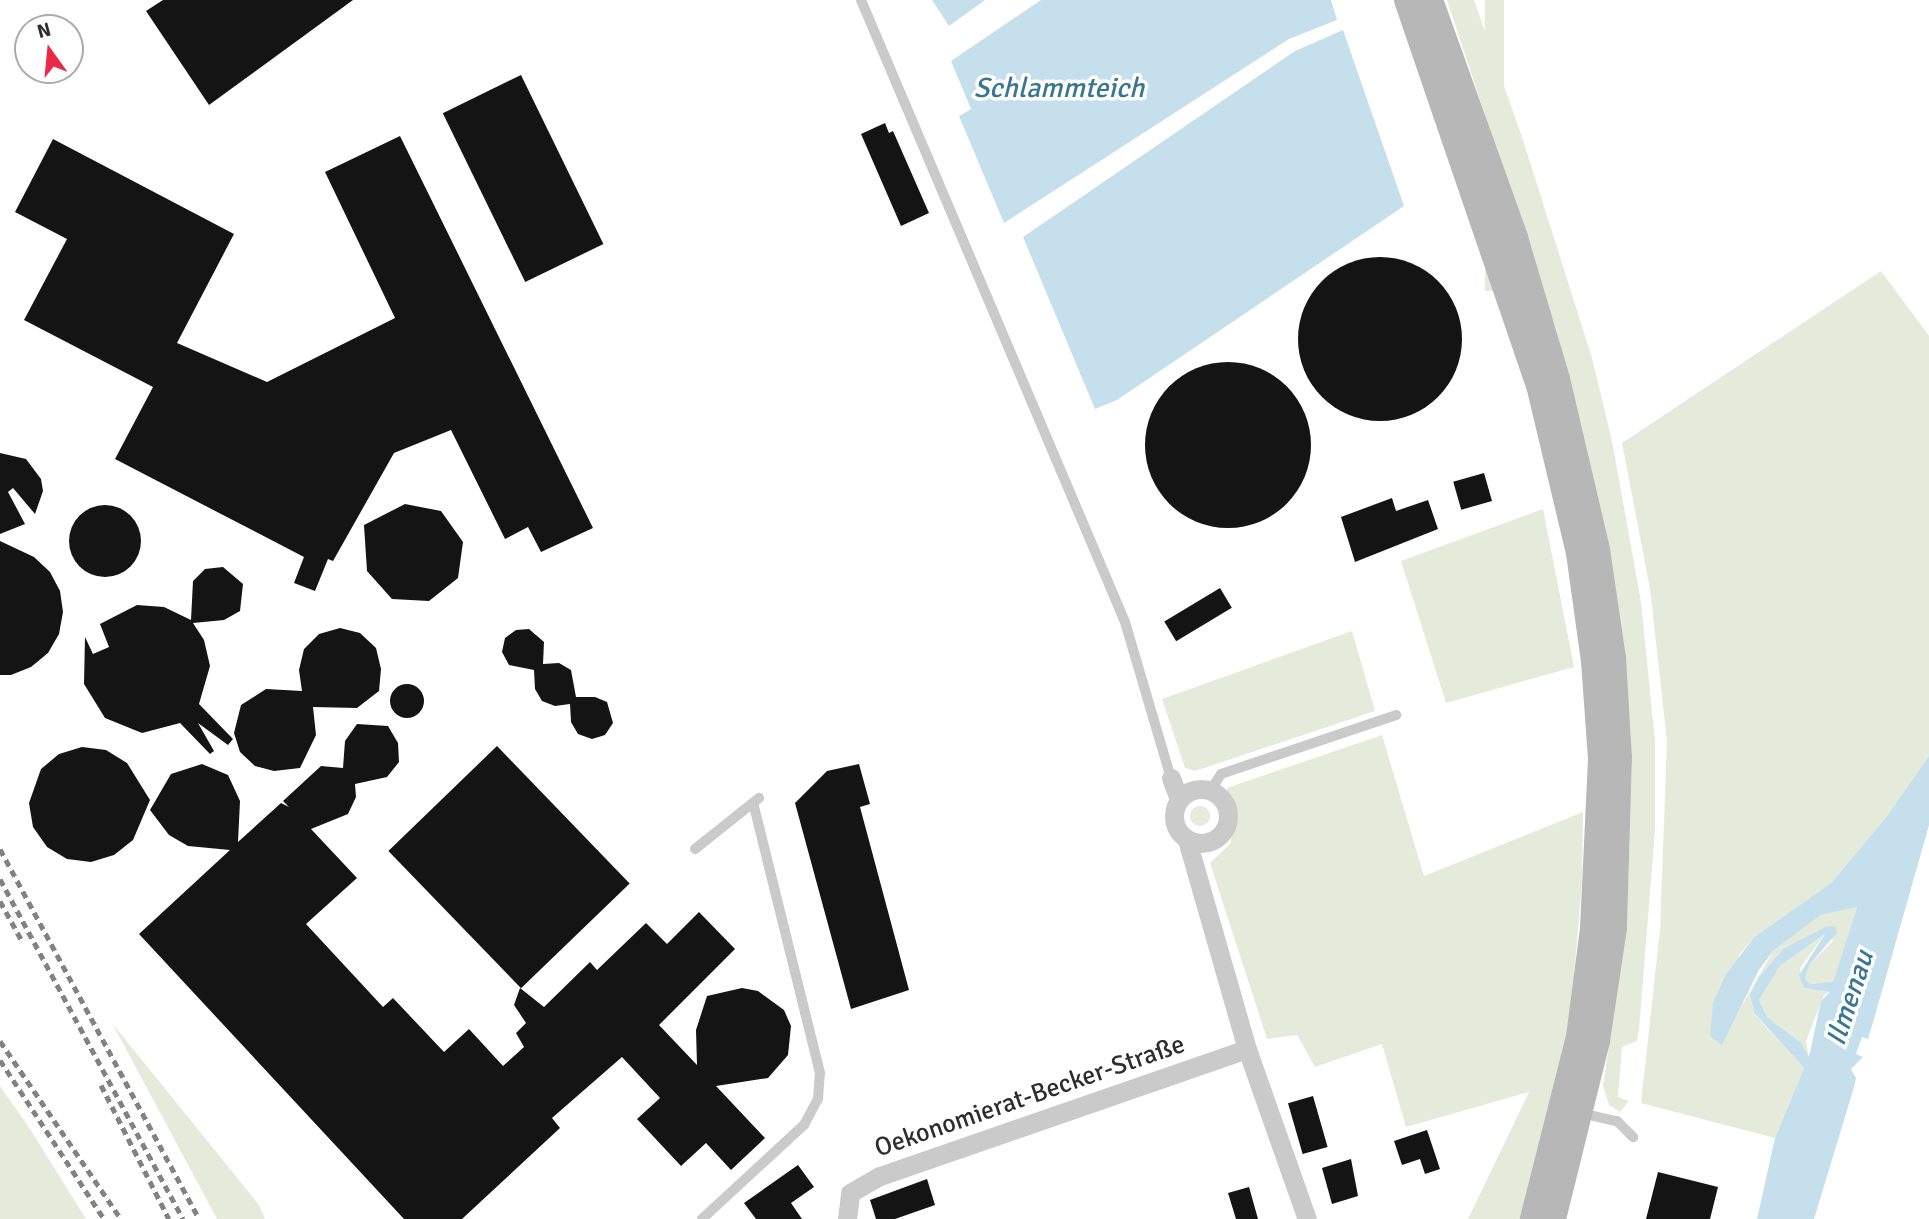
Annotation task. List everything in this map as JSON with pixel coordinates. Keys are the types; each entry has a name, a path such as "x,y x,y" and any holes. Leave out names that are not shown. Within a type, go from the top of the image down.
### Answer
{"main road":[{"path":"1408,0 1539,385 1561,468 1583,580 1601,759 1600,843 1573,1111 1533,1219"},
{"path":"1430,0 1515,238 1557,379 1597,550 1613,658 1619,758 1614,928 1573,1111 1553,1219"}],"street":[{"path":"1171,778 1179,799 1174,822 1187,841 1247,1049 1307,1219"},
{"path":"1179,799 1194,790 1210,791 1227,807 1227,825 1209,842 1187,841"},
{"name":"Oekonomierat-Becker-Straße","path":"846,1215 850,1193 880,1176 1247,1049"}],"lane":[{"path":"861,0 1125,622 1171,778"},
{"path":"1210,791 1221,774 1396,715"},
{"path":"695,849 756,801 820,1073 818,1099 804,1125 702,1219"},
{"path":"1573,1111 1617,1121 1633,1137"}],"green space":[{"path":"1447,0 1474,0 1524,143 1592,358 1612,441 1641,602 1655,741 1655,830 1639,1030 1637,1041 1622,1047 1618,1097 1629,1101 1620,1112 1609,1105 1603,1086 1627,923 1632,763 1611,558 1556,329"},
{"path":"1485,0 1504,0 1504,291 1485,291"},
{"path":"1881,271 1929,336 1929,756 1887,816 1831,883 1754,937 1739,955 1736,1016 1773,951 1821,915 1857,907 1833,983 1810,984 1805,978 1810,964 1833,941 1827,926 1784,948 1758,978 1750,995 1754,1014 1804,1068 1775,1138 1641,1103 1660,930 1667,741 1650,589 1622,443"},
{"path":"1543,509 1574,667 1446,703 1401,561"},
{"path":"1352,631 1375,711 1195,771 1185,768 1162,699"},
{"path":"1382,735 1424,876 1583,812 1582,882 1570,1025 1521,1219 1468,1219 1529,1092 1406,1127 1382,1044 1315,1067 1297,1035 1267,1039 1210,863 1230,844 1235,823 1227,788"},
{"path":"1196,806 1204,806 1210,816 1204,826 1196,826 1190,820 1190,812"},
{"path":"1825,934 1800,968 1804,988 1830,992 1824,995 1806,1041 1809,1058 1767,1017 1759,1000 1780,966"},
{"path":"112,1023 259,1205 265,1219 217,1219"},
{"path":"0,1086 30,1129 86,1219 0,1219"}],"water":[{"name":"Schlammteich","path":"932,0 985,0 949,26"},
{"name":"Schlammteich","path":"1041,0 1331,0 1337,20 1289,39 1004,223 959,116 971,109 951,61"},
{"path":"1343,30 1404,206 1117,400 1095,409 1023,237 1295,51"},
{"name":"Ilmenau","path":"1929,756 1929,825 1868,1039 1862,1037 1856,1054 1863,1057 1851,1069 1856,1078 1854,1087 1814,1219 1757,1219 1775,1138 1804,1068 1754,1013 1750,995 1758,978 1784,948 1827,926 1836,927 1837,933 1810,964 1805,978 1810,984 1833,982 1857,907 1821,915 1773,951 1759,970 1722,1045 1710,1036 1713,1003 1725,976 1754,937 1831,883 1887,816","holes":["1825,934 1799,975 1804,988 1830,992 1821,1001 1809,1057 1801,1043 1767,1017 1759,1000 1780,966"]}],"building":[{"path":"163,0 353,0 209,105 146,11"},
{"path":"521,75 603,244 525,282 443,113"},
{"path":"885,123 889,133 893,131 929,213 901,226 861,134"},
{"path":"400,136 593,528 541,552 528,527 505,539 451,430 394,453 333,561 328,559 315,591 294,583 304,557 115,459 153,387 24,320 67,239 15,212 53,139 234,234 177,343 267,382 395,318 325,172"},
{"path":"1380,257 1412,263 1426,270 1438,281 1449,293 1456,307 1462,339 1456,371 1449,385 1438,397 1426,408 1412,415 1380,421 1348,415 1334,408 1322,397 1311,385 1304,371 1298,339 1304,307 1311,293 1322,281 1334,270 1348,263"},
{"path":"1228,362 1260,369 1274,376 1286,387 1297,399 1304,413 1311,445 1304,477 1297,491 1286,503 1274,514 1260,521 1228,528 1196,521 1182,514 1170,503 1159,491 1152,477 1145,445 1152,413 1159,399 1170,387 1182,376 1196,369"},
{"path":"0,453 26,459 41,479 43,491 35,514 13,488 8,492 25,524 0,534"},
{"path":"1484,473 1492,501 1461,510 1453,482"},
{"path":"1392,498 1396,511 1428,500 1438,529 1355,562 1341,517"},
{"path":"405,504 441,511 463,542 458,578 429,601 392,599 367,571 364,525"},
{"path":"105,505 119,508 131,515 138,527 141,541 138,555 131,567 119,574 105,577 91,574 79,567 72,555 69,541 72,527 79,515 91,508"},
{"path":"0,541 34,557 50,572 60,591 63,612 59,634 48,653 31,667 11,675 0,675"},
{"path":"223,567 243,584 240,611 224,620 193,623 204,640 210,666 199,704 233,739 228,745 198,723 214,751 210,754 180,723 142,733 105,718 84,684 85,637 93,654 109,647 100,624 137,605 164,607 191,620 193,581 205,569"},
{"path":"1220,588 1232,608 1176,641 1164,621"},
{"path":"340,628 360,633 376,648 381,669 379,691 357,708 313,707 316,735 300,768 274,771 255,766 240,752 234,733 241,705 266,689 302,691 299,670 304,649 319,634"},
{"path":"529,629 544,642 543,664 559,663 571,670 576,697 595,697 607,702 613,723 605,735 592,739 578,734 571,722 570,704 555,706 542,701 535,689 534,670 509,665 502,652 505,638 516,630"},
{"path":"407,684 419,689 424,701 419,713 407,718 395,713 390,701 395,689"},
{"path":"357,724 388,726 398,743 399,762 387,777 355,784 356,797 348,814 311,829 357,878 306,924 383,1007 393,998 444,1052 469,1029 503,1066 524,1047 516,1033 526,1023 514,1005 520,988 544,1007 590,962 597,970 646,923 667,944 699,912 735,949 659,1025 697,1065 696,1030 707,996 742,988 758,991 784,1010 791,1026 788,1055 768,1078 716,1086 765,1138 731,1170 706,1143 681,1166 637,1119 660,1098 622,1057 552,1118 560,1128 462,1219 404,1219 139,934 230,850 188,846 169,835 150,810 171,774 202,764 228,775 240,801 238,842 281,803 289,807 283,801 321,766 343,768 345,741"},
{"path":"497,746 630,883 521,988 388,851"},
{"path":"82,747 106,750 127,763 150,800 133,840 114,855 91,862 67,859 47,847 33,827 29,803 41,769 59,754"},
{"path":"859,764 870,804 860,807 909,990 851,1009 795,803 827,771"},
{"path":"1313,1096 1328,1147 1303,1154 1288,1103"},
{"path":"1427,1130 1440,1169 1425,1174 1420,1159 1402,1165 1394,1141"},
{"path":"1351,1159 1358,1196 1332,1204 1322,1168"},
{"path":"798,1165 814,1187 791,1203 802,1219 756,1219 744,1203"},
{"path":"1658,1172 1718,1187 1710,1219 1646,1219"},
{"path":"927,1179 935,1205 895,1219 876,1219 870,1200"},
{"path":"1249,1187 1258,1219 1236,1219 1228,1193"}],"railway":[{"path":"0,849 199,1219"},
{"path":"0,879 183,1219"},
{"path":"0,901 22,941"},
{"path":"0,1041 121,1219"},
{"path":"0,1060 104,1219"},
{"path":"101,1085 169,1219"}]}
